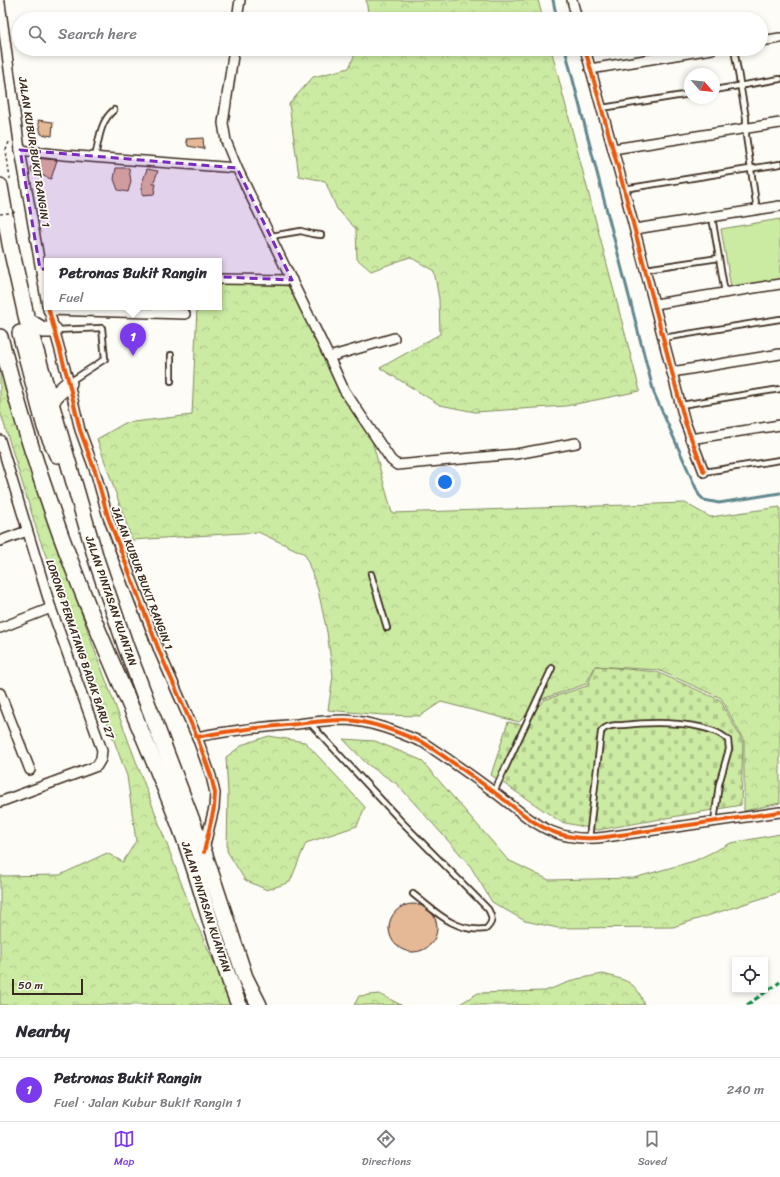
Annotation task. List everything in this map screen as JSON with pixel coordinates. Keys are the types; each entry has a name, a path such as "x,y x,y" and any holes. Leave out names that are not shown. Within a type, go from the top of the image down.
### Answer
{"highway":[{"name":"JALAN PINTASAN KUANTAN","path":"0,186 10,244 27,320 50,405 97,562 126,647 204,852 245,977 259,1005"},
{"path":"0,238 28,366 45,427 58,457 71,477"},
{"path":"27,320 43,330 54,330"},
{"name":"JALAN PINTASAN KUANTAN","path":"0,337 24,421 60,534 182,833 209,921 240,1005"},
{"path":"50,405 55,396 69,383"}],"street":[{"path":"238,12 240,0"},
{"path":"572,0 575,12"},
{"name":"JALAN KUBUR BUKIT RANGIN 1","path":"0,3 20,150 43,270"},
{"path":"768,40 780,38"},
{"path":"233,56 223,123 226,141 237,168 344,390 391,460 397,465 516,454 576,443"},
{"path":"587,56 635,229 690,439 704,472"},
{"path":"590,69 669,56"},
{"path":"613,149 780,123"},
{"path":"20,150 237,168"},
{"path":"635,229 780,206"},
{"path":"222,279 292,280"},
{"path":"655,304 780,284"},
{"name":"JALAN KUBUR BUKIT RANGIN 1","path":"49,310 80,430 96,474 108,517 160,653 197,737 215,793 214,808 204,852"},
{"path":"107,310 185,314"},
{"path":"329,357 394,338"},
{"path":"672,372 780,354"},
{"path":"690,439 780,425"},
{"name":"LORONG PERMATANG BADAK BARU 27","path":"0,440 51,608 102,750 101,759 97,766 0,802"},
{"path":"0,541 27,531"},
{"path":"0,628 51,608"},
{"path":"0,693 30,770"},
{"path":"197,737 234,730 309,722 346,720 375,726 405,735 424,743 542,828 570,838 589,839 780,812"}],"lane":[{"path":"735,56 747,128 750,169 757,210"},
{"path":"720,89 780,79"},
{"path":"602,108 684,95"},
{"path":"95,157 103,123 108,115 114,110"},
{"path":"624,189 780,164"},
{"path":"712,217 725,293"},
{"path":"271,236 301,231 321,235"},
{"path":"645,269 719,258"},
{"path":"663,338 780,318"},
{"path":"54,330 102,328 106,359 69,383"},
{"path":"171,355 171,381"},
{"path":"681,405 780,389"},
{"path":"704,472 780,460"},
{"path":"371,574 387,628"},
{"path":"494,792 552,668"},
{"path":"309,722 400,820 488,909 492,916 491,924 486,929 465,929 455,925 413,894"},
{"path":"589,839 601,732 603,728 614,726 648,722 672,722 714,732 726,737 728,740 728,749 719,784 714,822"}],"path":[{"path":"9,170 6,150 17,130"},
{"path":"0,214 16,212"}],"highlighted area":[{"path":"20,150 237,168 292,280 40,269"}],"green space":[{"path":"366,0 538,0 541,12 368,12"},
{"path":"354,56 553,56 640,391 566,406 475,412 440,405 380,368 440,334 439,299 434,271 410,257 371,271 357,259 356,229 337,209 325,181 299,176 289,104 313,77 349,68"},
{"path":"780,219 780,279 731,287 721,229"},
{"path":"222,282 290,286 367,422 392,513 685,503 710,517 780,507 780,803 744,811 744,741 721,698 658,670 595,666 586,684 542,699 519,722 441,702 420,716 382,715 328,710 333,676 327,632 318,590 305,554 258,532 132,540 97,439 125,423 192,415 197,310 222,310"},
{"path":"0,364 37,489 95,651 195,920 233,1005 0,1005 0,876 60,875 107,853 123,862 136,841 127,776 39,537 0,411"},
{"path":"596,666 657,672 720,700 743,742 741,805 598,830 561,822 491,775 508,722 522,725 544,700 587,686"},
{"path":"269,736 305,742 365,807 357,826 306,843 290,882 267,890 245,880 227,851 228,794 226,757 244,744"},
{"path":"343,739 375,741 421,760 508,860 549,880 634,878 694,861 731,843 780,834 780,890 775,894 673,927 558,928 525,921 492,902 469,864 397,784 367,764"},
{"path":"603,974 624,980 634,986 638,991 644,1005 458,1005 478,993 545,991 577,979"},
{"path":"380,994 401,1005 354,1005 359,996"}],"building":[{"path":"38,120 53,122 52,136 41,134"},
{"path":"203,138 204,149 188,146 186,139"},
{"path":"34,158 57,160 51,179 31,171"},
{"path":"116,168 129,168 131,182 128,192 118,190 114,179"},
{"path":"147,169 158,171 153,184 156,184 154,194 142,195 142,183"},
{"path":"413,904 422,906 430,911 435,919 437,928 435,937 430,945 422,950 413,952 404,950 396,945 391,937 389,928 391,919 396,911 404,906"}],"waterway":[{"path":"553,0 556,12"},
{"path":"567,56 654,393 699,495 704,500 719,503 780,493"}],"marked path":[{"path":"747,1005 780,982"}],"cycle path":[{"path":"587,56 624,189 685,422 704,472"},
{"path":"49,310 80,430 96,474 108,517 160,653 197,737 211,776 215,793 214,808 204,852"},
{"path":"197,737 222,732 327,721 345,720 376,725 424,743 477,779 533,821 558,834 572,837 606,837 780,812"}],"place":[{"name":"Petronas Bukit Rangin","path":"133,356"}]}
